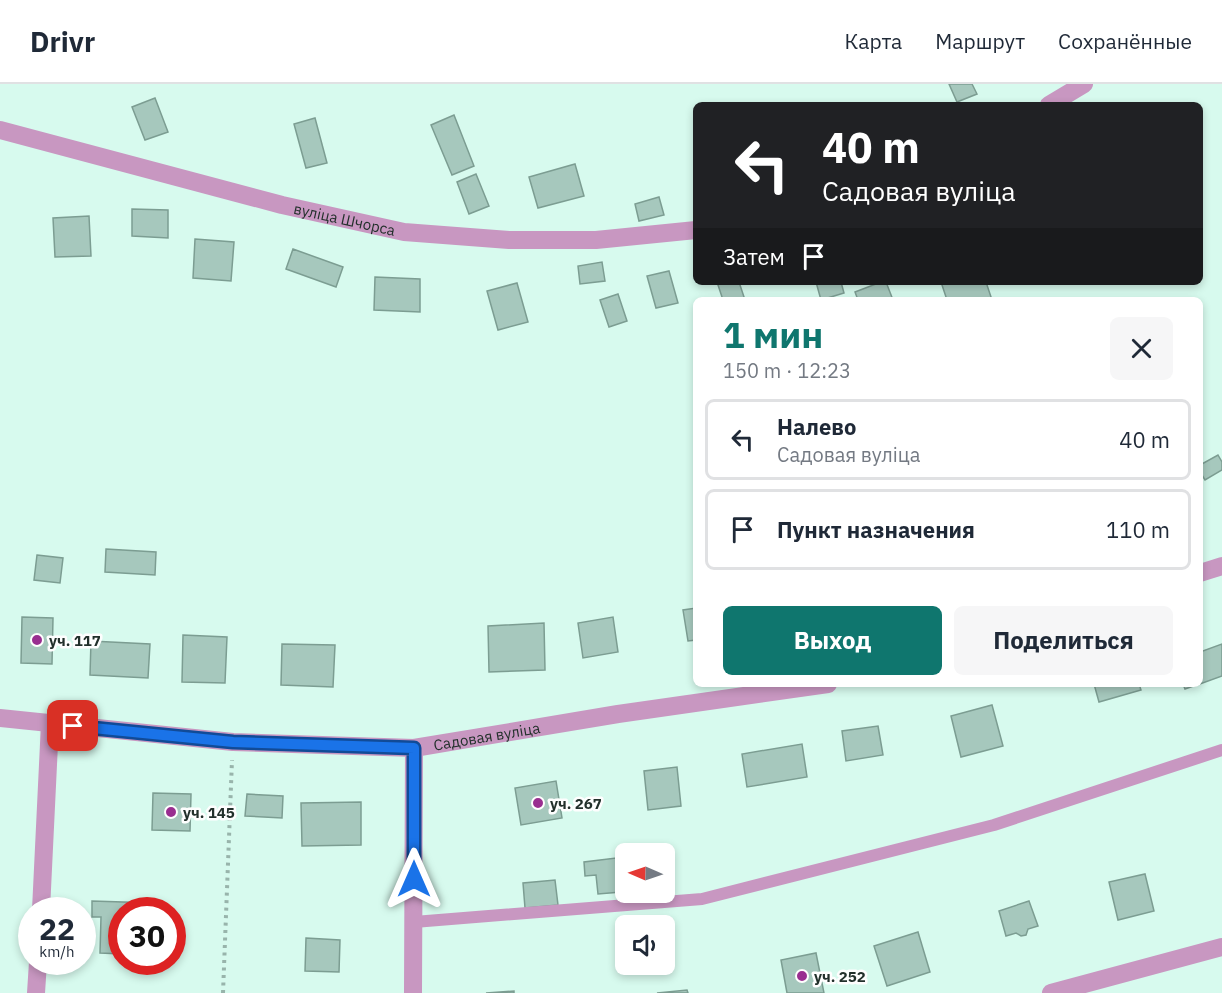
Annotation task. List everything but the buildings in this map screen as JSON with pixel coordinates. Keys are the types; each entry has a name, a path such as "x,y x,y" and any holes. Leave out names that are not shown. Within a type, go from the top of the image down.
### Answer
{"street":[{"path":"1054,102 1084,84"},
{"name":"вуліца Шчорса","path":"0,130 282,205 404,232 509,240 585,240 693,230"},
{"path":"1203,572 1222,566"},
{"name":"Садовая вуліца","path":"0,718 233,742 414,748 618,714 807,687"},
{"path":"42,897 51,723"},
{"path":"413,993 414,748"},
{"path":"1051,993 1222,947"},
{"path":"36,993 37,975"}],"lane":[{"path":"414,922 702,898 994,825 1222,750"}],"path":[{"path":"223,993 233,742"}],"place":[{"name":"уч. 117","path":"37,640"},
{"name":"уч. 267","path":"538,803"},
{"name":"уч. 145","path":"171,812"},
{"name":"уч. 252","path":"802,976"}],"route":[{"path":"73,726 233,742 414,748 414,879"}]}
